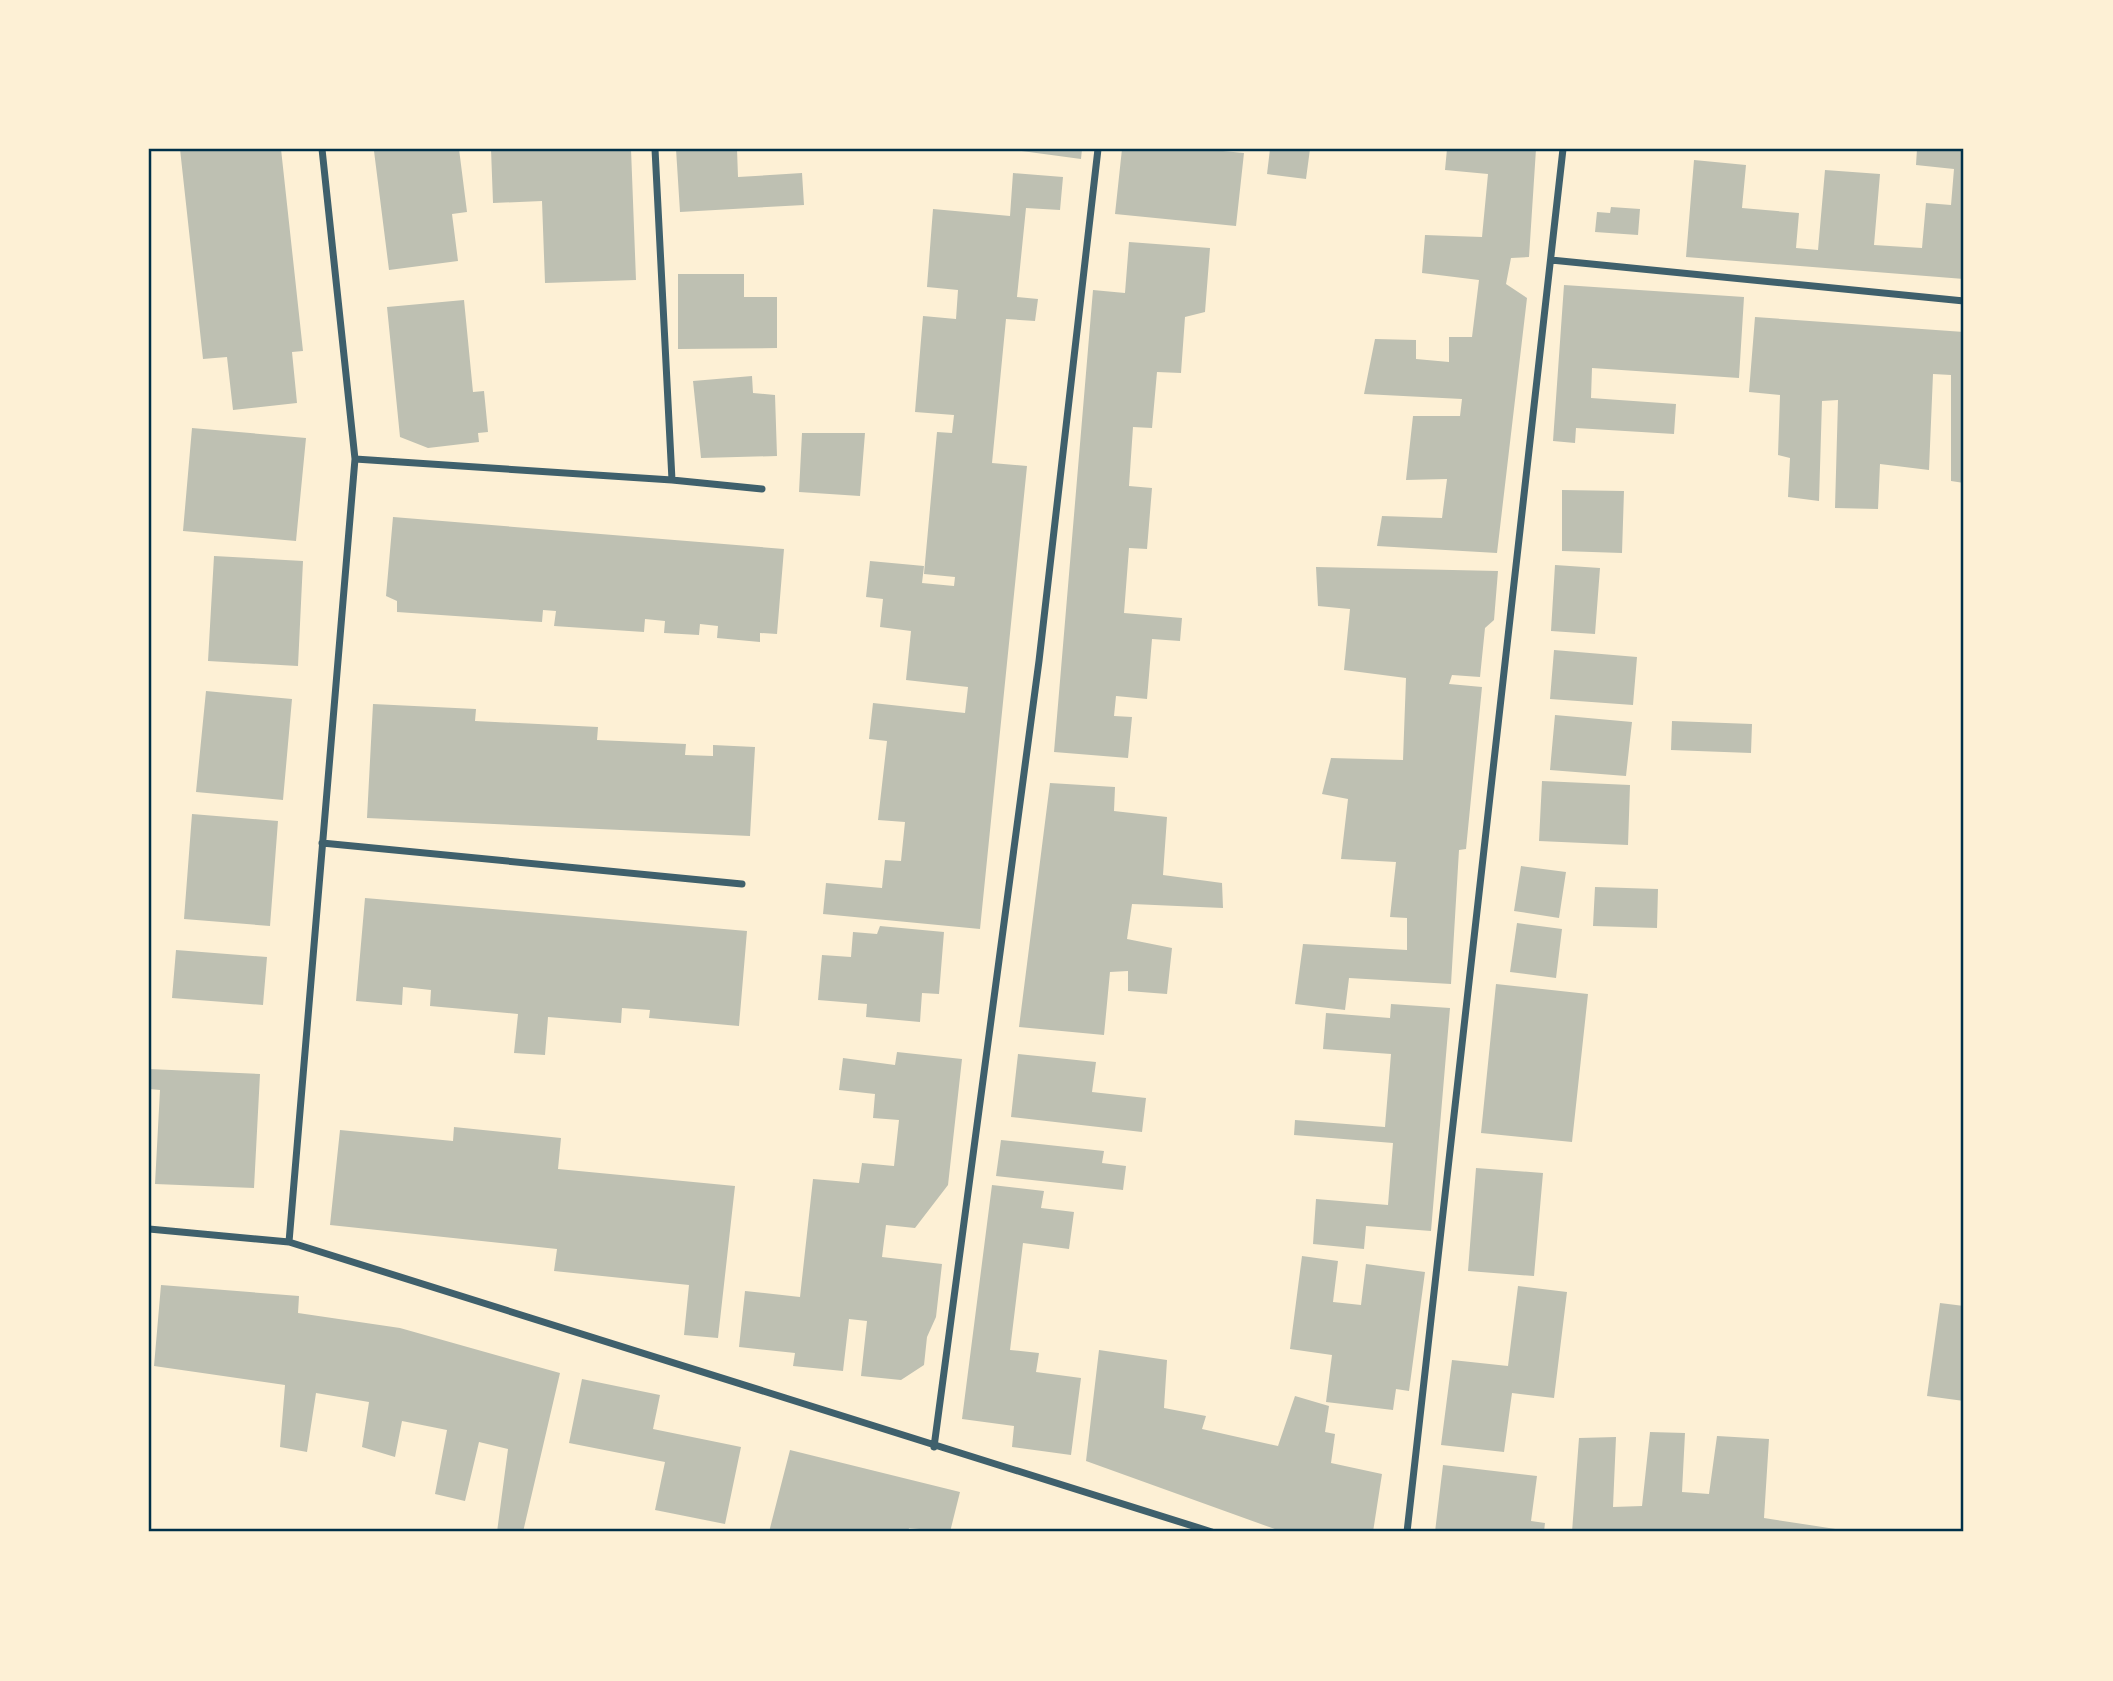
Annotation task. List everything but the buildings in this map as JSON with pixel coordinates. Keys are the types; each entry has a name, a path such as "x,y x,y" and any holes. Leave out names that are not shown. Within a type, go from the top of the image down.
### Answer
{"street":[{"path":"289,1242 355,459 322,149"},
{"path":"655,149 672,480"},
{"path":"934,1447 1039,661 1098,149"},
{"path":"1407,1532 1563,149"},
{"path":"1551,260 1964,301"},
{"path":"355,459 672,480 762,489"},
{"path":"322,843 742,884"},
{"path":"149,1229 289,1242 934,1447 1212,1532"}]}
